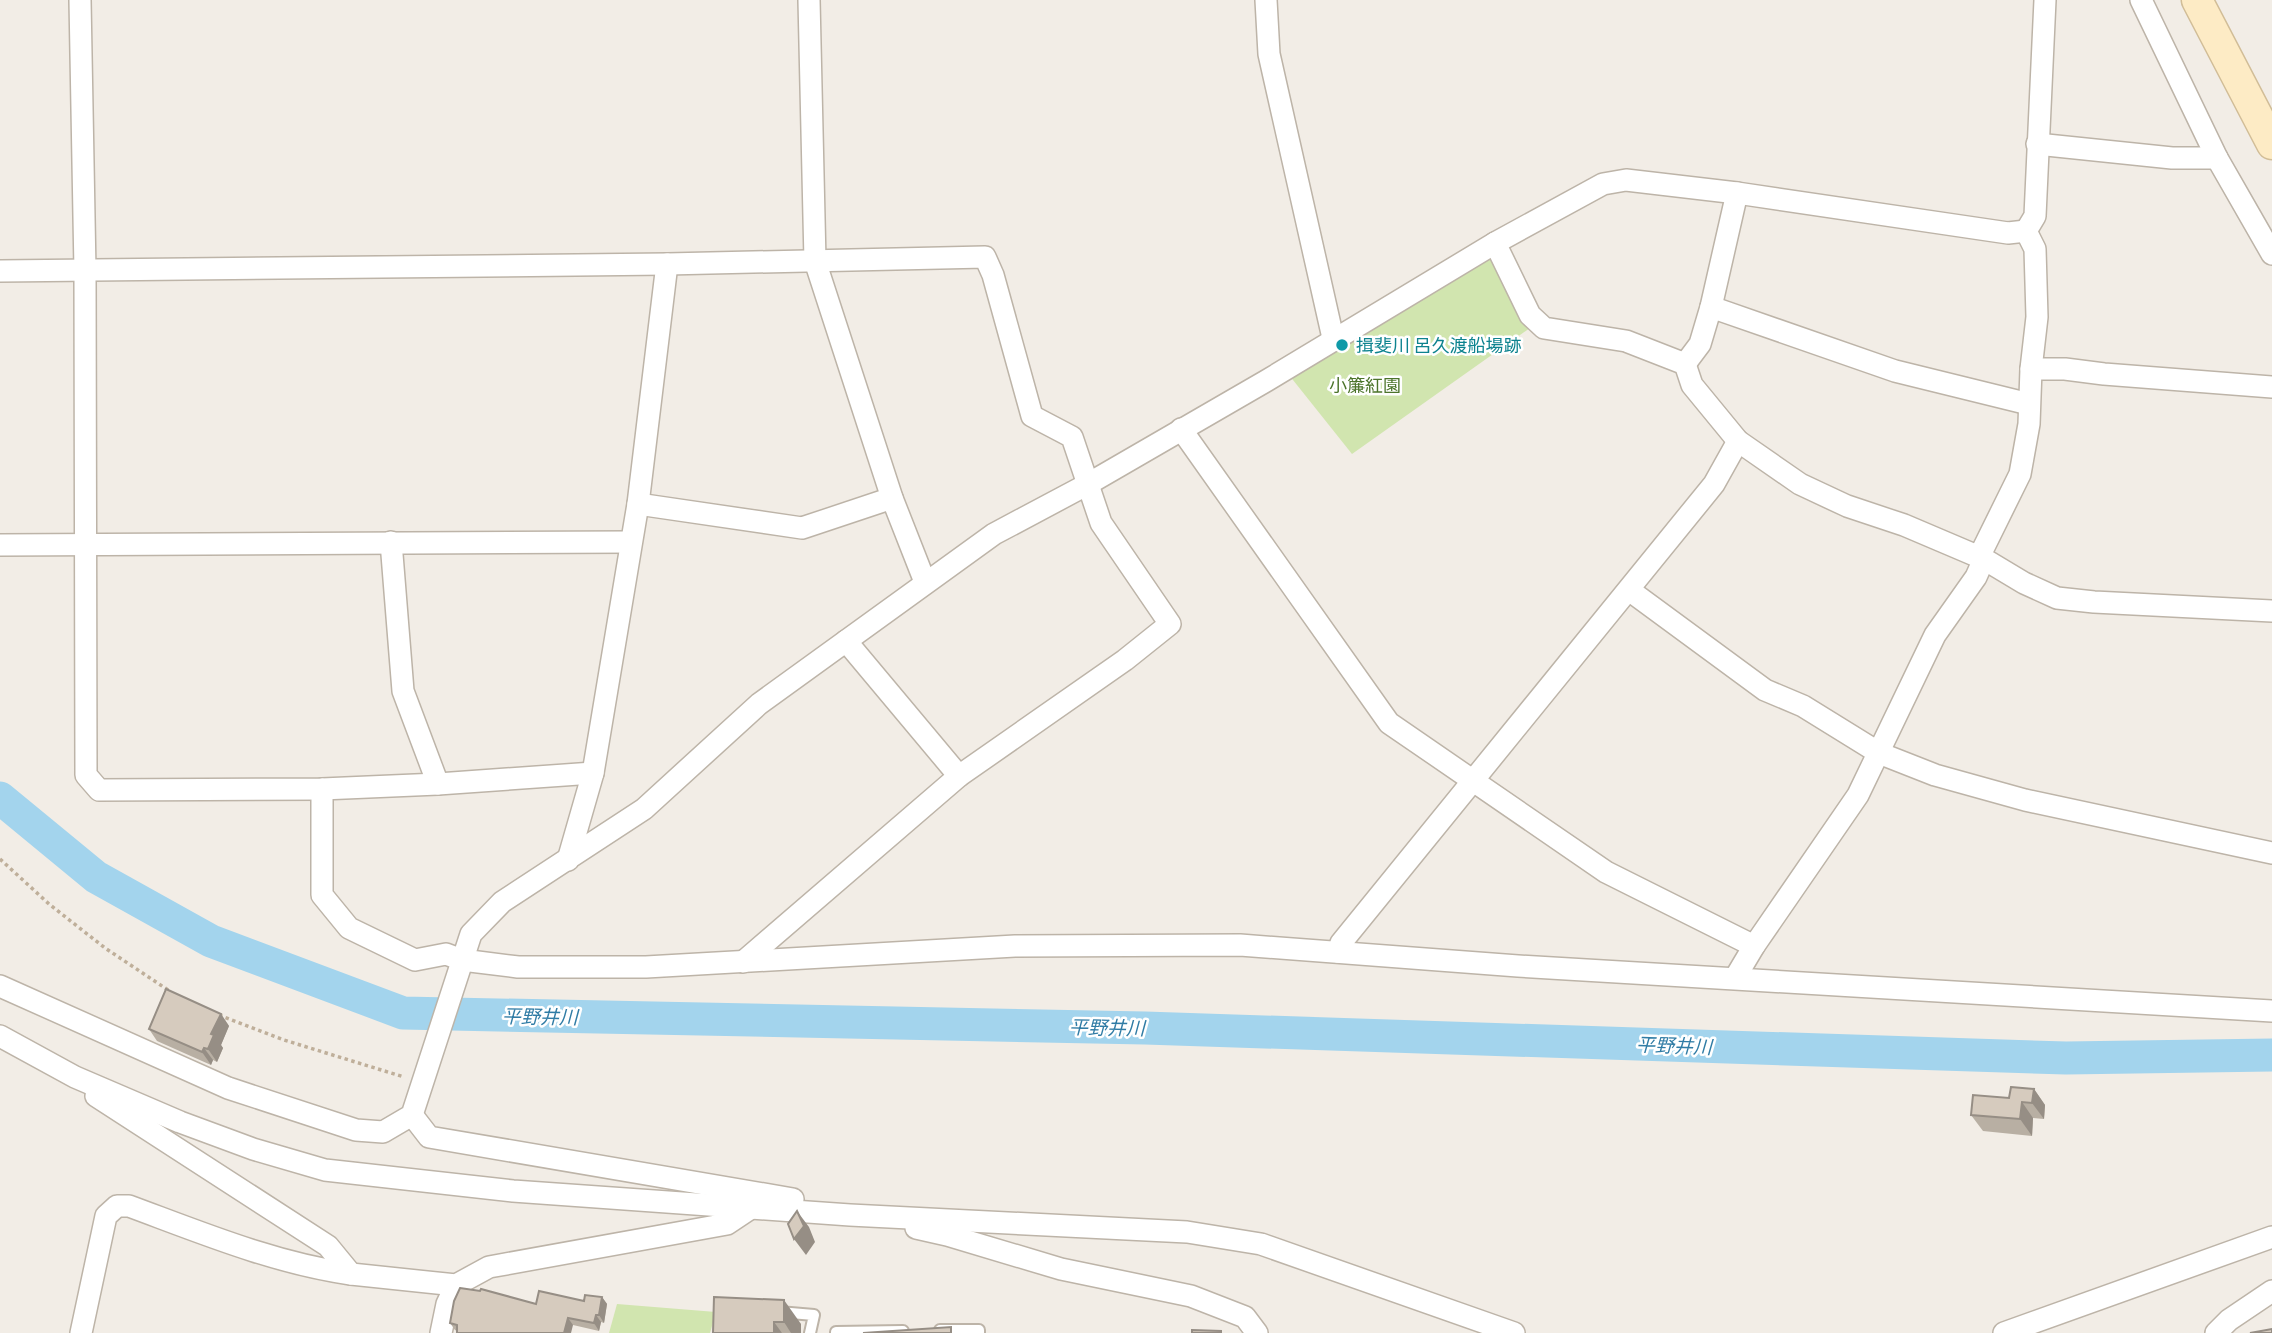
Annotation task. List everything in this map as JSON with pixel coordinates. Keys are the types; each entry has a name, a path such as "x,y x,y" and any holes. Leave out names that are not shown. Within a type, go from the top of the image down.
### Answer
{"main road":[{"path":"2196,0 2272,144"}],"street":[{"path":"80,0 85,271 86,775 99,790 321,789 593,773"},
{"path":"810,0 815,261 892,498 925,582"},
{"path":"1266,0 1269,54 1334,338"},
{"path":"2026,231 2035,216 2045,0"},
{"path":"2141,0 2217,158 2272,254"},
{"path":"2037,144 2172,158 2217,158"},
{"path":"0,986 228,1088 356,1130 383,1132 412,1115 471,934 502,902 644,808 759,704 995,534 1088,484 1266,381 1496,243 1604,184 1626,180 1737,193 2008,233 2026,231"},
{"path":"1685,364 1700,344 1737,193"},
{"path":"1735,978 1858,794 1935,635 1976,577 1981,558 2020,474 2029,424 2031,369 2037,317 2035,249 2026,231"},
{"path":"1496,243 1530,315 1544,328 1634,343 1685,364 1692,385 1738,441 1800,484 1847,506 1904,525 1981,558 2057,598 2094,603 2272,611"},
{"path":"0,271 667,264 985,257 993,275 1032,416 1072,436 1101,523 1170,624 1125,660 959,776 743,962"},
{"path":"568,860 593,773 638,504 667,264"},
{"path":"1711,307 1895,371 2029,404"},
{"path":"2031,369 2065,369 2272,387"},
{"path":"1181,429 1390,723 1606,872 1754,947"},
{"path":"1338,952 1341,943 1714,484 1738,441"},
{"path":"638,504 802,528 892,498"},
{"path":"391,542 403,691 438,784"},
{"path":"0,545 631,542"},
{"path":"1629,590 1765,690 1803,706 1879,753 1935,775 2025,800 2272,853"},
{"path":"846,641 959,776"},
{"path":"321,789 322,895 349,928 415,960 446,954 459,967 646,967 1015,946 1240,945 1518,966 2272,1011"},
{"path":"0,1036 75,1077 180,1122 253,1149 326,1171 513,1191 751,1208 1187,1232 1261,1244 1514,1333"},
{"path":"75,1077 103,1101 328,1247 351,1274"},
{"path":"412,1115 429,1137 796,1199 947,1235 1061,1269 1191,1296 1245,1317 1257,1333"},
{"path":"81,1333 106,1216 117,1206 129,1206 249,1250 324,1270 456,1285 489,1268 727,1224 751,1208"},
{"path":"2004,1333 2272,1237"},
{"path":"441,1333 447,1304 456,1285"},
{"path":"2216,1333 2272,1291"}],"lane":[{"path":"764,1310 814,1315 810,1333"},
{"path":"927,1331 979,1330 979,1333"},
{"path":"836,1332 914,1331"}],"path":[{"path":"0,859 105,948 176,994"},
{"path":"211,1011 284,1040 423,1084"}],"green space":[{"name":"小簾紅園","path":"1491,251 1530,328 1352,454 1289,375"},
{"path":"617,1304 716,1312 710,1333 609,1333"}],"building":[{"path":"166,989 221,1014 211,1034 214,1035 208,1049 204,1048 202,1052 149,1029"},
{"path":"2011,1087 2034,1089 2032,1103 2022,1102 2020,1119 1971,1115 1973,1095 2009,1098"},
{"path":"797,1211 804,1226 794,1239 788,1224"},
{"path":"460,1288 481,1289 536,1304 539,1291 584,1301 585,1295 602,1297 599,1315 596,1315 594,1323 568,1318 564,1333 457,1333 457,1325 450,1323 454,1301"},
{"path":"714,1297 784,1300 784,1322 774,1322 774,1333 713,1333"},
{"path":"951,1327 951,1333 863,1333"},
{"path":"2272,1329 2272,1333 2250,1333"},
{"path":"1192,1330 1221,1331 1221,1333 1192,1333"}],"waterway":[{"name":"平野井川","path":"0,798 96,877 211,941 403,1013 1145,1028 2066,1058 2272,1055"}],"place":[{"name":"揖斐川 呂久渡船場跡","path":"1342,345"}]}
